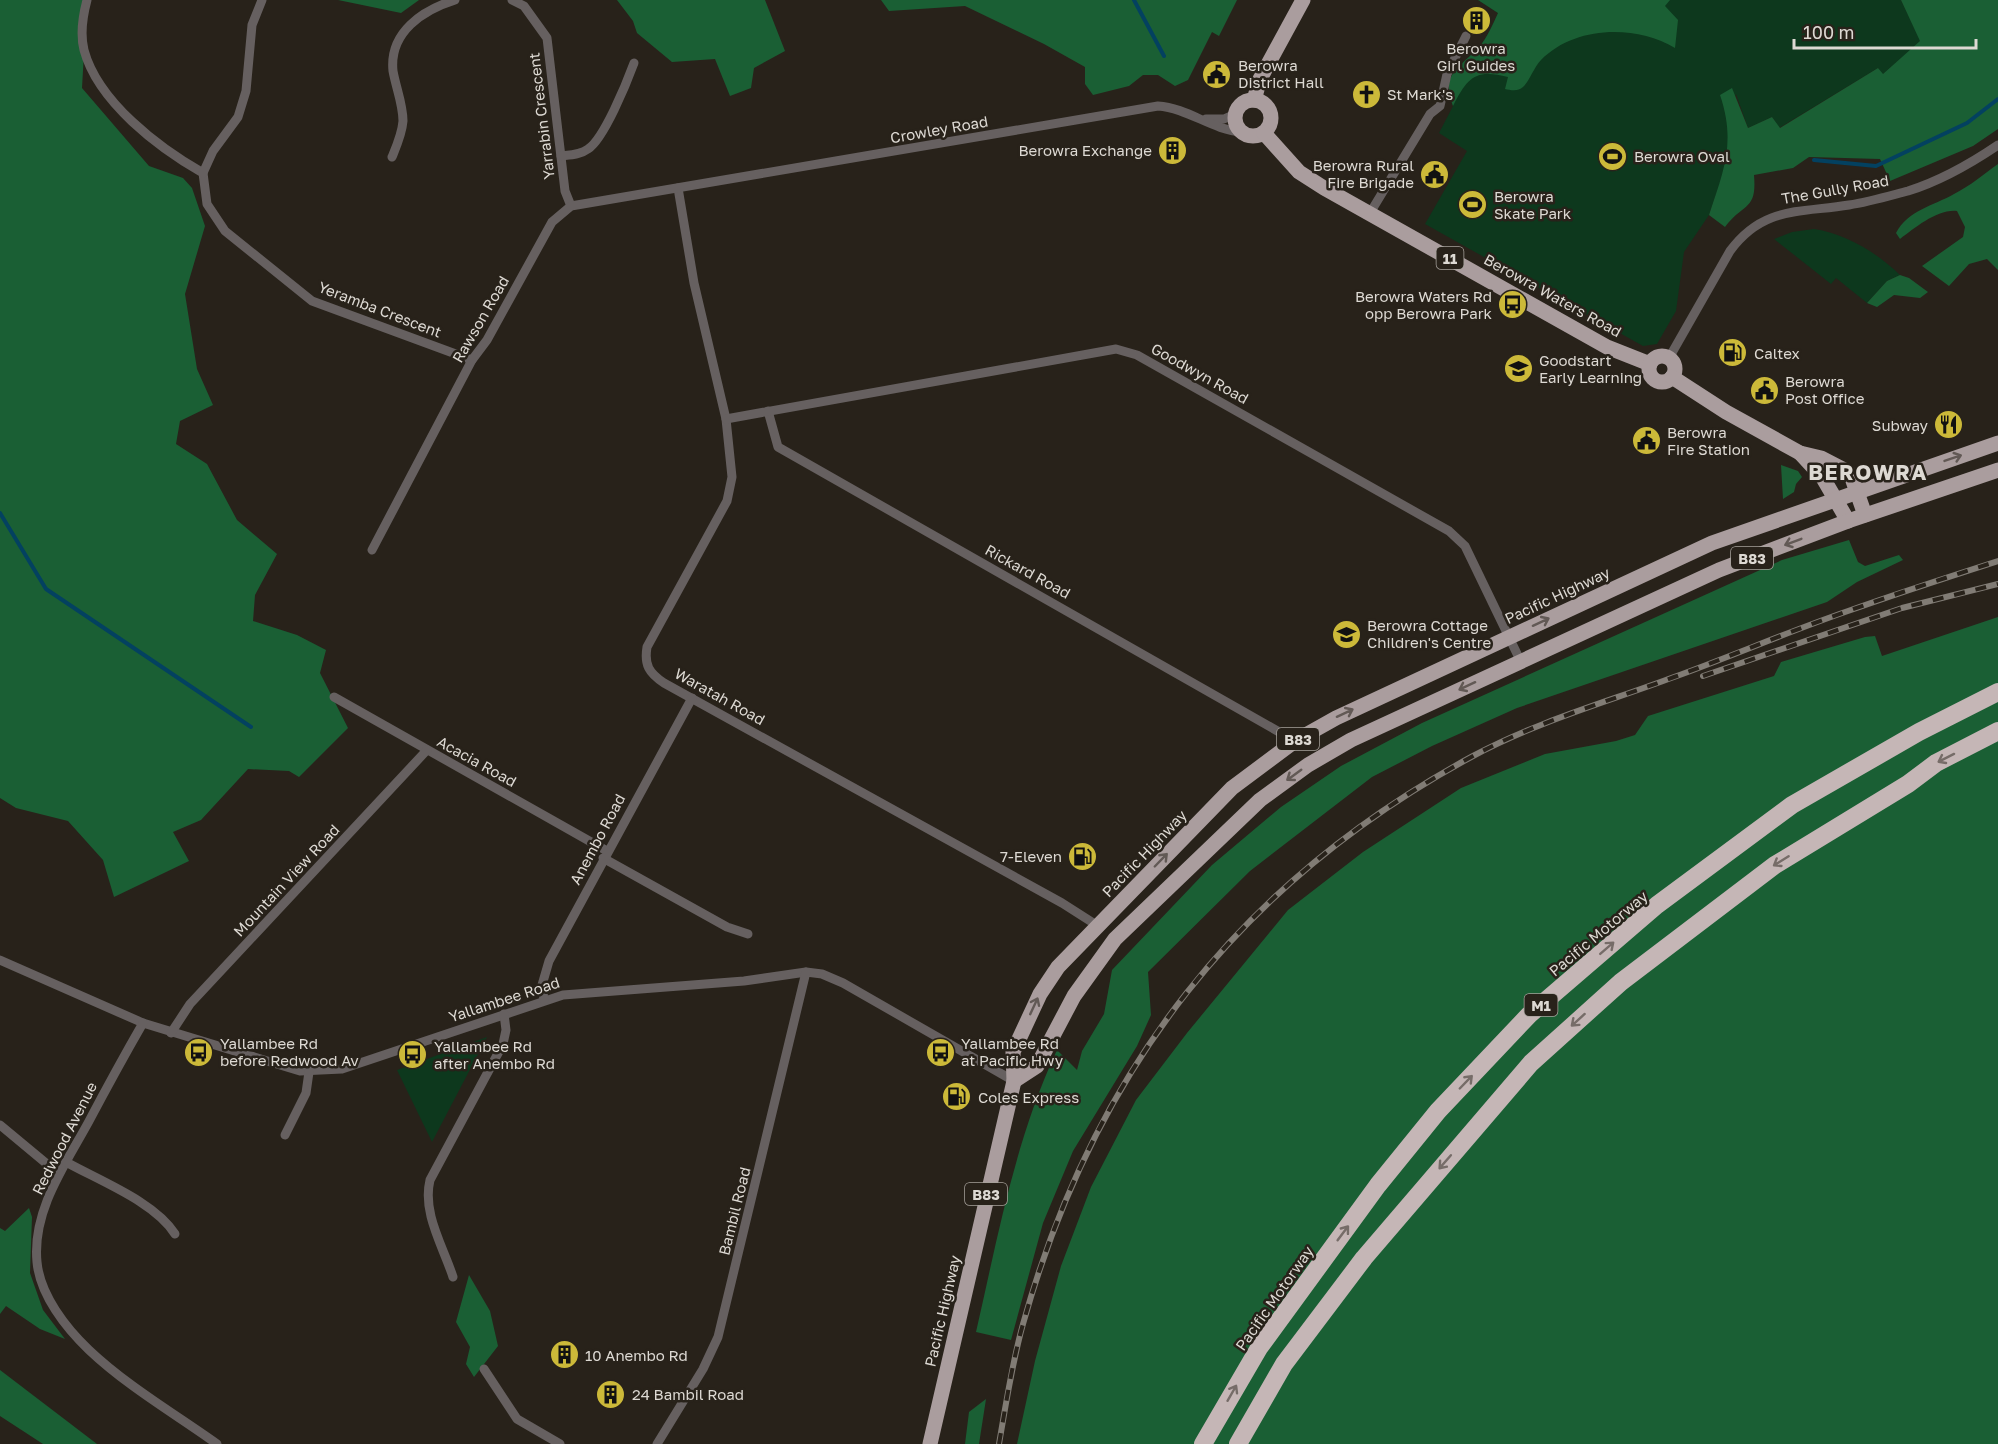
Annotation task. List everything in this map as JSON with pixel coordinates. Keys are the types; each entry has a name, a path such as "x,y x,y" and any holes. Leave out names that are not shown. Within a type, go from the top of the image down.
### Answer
{"highway":[{"name":"Pacific Motorway","path":"1203,1444 1259,1348 1378,1185 1437,1111 1529,1015 1656,905 1792,805 1919,732 1998,692"},
{"name":"M1","path":"1238,1444 1284,1365 1364,1258 1531,1063 1621,981 1775,865 1908,784 1936,763 1998,731"}],"main road":[{"path":"1254,100 1260,79 1303,0"},
{"path":"1254,100 1264,104 1270,113 1270,124 1264,133 1250,136 1242,132 1236,124 1235,114 1242,104 1254,100"},
{"name":"Berowra Waters Road","path":"1264,133 1299,172 1607,347 1650,364"},
{"path":"1650,364 1658,357 1669,358 1675,369 1672,377"},
{"name":"11","path":"1650,364 1650,372 1654,379 1662,382 1672,377 1726,412 1800,453 1821,458 1848,472 1865,515"},
{"name":"Pacific Highway","path":"930,1444 1014,1081 1013,1052 1040,994 1058,967 1232,788 1295,741 1336,718 1712,543 1998,443"},
{"name":"11","path":"1800,453 1823,478 1848,521"},
{"name":"B83","path":"1014,1081 1037,1066 1074,996 1108,947 1260,800 1308,765 1351,740 1719,570 1848,521 1998,470"}],"street":[{"path":"87,0 82,18 84,50 97,78 121,109 165,151 203,173 213,151 238,117 246,92 252,25 262,0"},
{"path":"392,157 403,122 393,67 395,48 405,31 418,16 455,0"},
{"name":"Yarrabin Crescent","path":"512,0 524,6 547,38 565,191 571,206"},
{"path":"1370,213 1430,114 1440,106 1447,74 1466,36"},
{"path":"561,156 578,154 592,146 624,90 634,63"},
{"name":"Crowley Road","path":"678,188 1158,106 1173,107 1225,131 1242,132"},
{"name":"Crowley Road","path":"1203,119 1224,119 1235,114"},
{"name":"The Gully Road","path":"1669,358 1730,251 1739,238 1761,221 1775,214 1849,205 1910,190 1952,174 1998,145"},
{"name":"Yeramba Crescent","path":"203,173 207,204 225,231 312,301 472,360"},
{"path":"571,206 678,188"},
{"name":"Waratah Road","path":"678,188 696,293 726,419 732,477 727,501 651,638 646,663 655,677 1062,903 1098,926"},
{"name":"Rawson Road","path":"372,550 472,360 487,340 552,222 571,206"},
{"name":"Goodwyn Road","path":"726,419 1116,350 1137,355 1449,531 1465,546 1521,662"},
{"name":"Rickard Road","path":"768,411 778,447 1295,741"},
{"name":"Acacia Road","path":"334,697 727,927 748,934"},
{"name":"Anembo Road","path":"544,1000 542,985 549,960 692,698"},
{"name":"Mountain View Road","path":"171,1033 190,1004 427,750"},
{"name":"Yallambee Road","path":"0,960 143,1023 309,1072 342,1069 544,1000 582,992 744,981 806,972 822,974 838,980 1014,1081"},
{"name":"Bambil Road","path":"657,1444 712,1352 724,1319 806,972"},
{"path":"453,1277 428,1207 427,1194 430,1180 503,1044 506,1030 504,1014"},
{"name":"Redwood Avenue","path":"143,1023 59,1174 40,1226 37,1263 43,1285 57,1312 89,1350 113,1370 218,1444"},
{"path":"285,1135 306,1093 309,1072"},
{"path":"0,1125 59,1174"},
{"path":"66,1162 152,1210 167,1222 175,1234"},
{"path":"484,1369 517,1419 560,1444"}],"green space":[{"path":"0,0 87,0 82,88 149,166 183,178 192,188 205,226 185,294 197,369 213,405 180,421 176,444 207,464 237,520 277,554 255,595 253,621 297,635 326,650 320,673 348,728 299,777 289,771 248,769 201,820 173,832 189,861 114,897 103,860 68,821 16,808 0,798"},
{"path":"338,0 419,0 401,13"},
{"path":"617,0 765,0 785,51 754,68 751,88 730,96 715,59 672,62 637,33 633,21"},
{"path":"881,0 1237,0 1219,36 1212,32 1188,80 1175,86 1158,75 1143,75 1129,86 1093,95 1085,84 1085,67 1044,44 965,6 889,11"},
{"path":"1478,0 1901,0 1921,41 1882,75 1878,68 1779,128 1772,117 1748,128 1736,94 1728,119 1730,145 1722,178 1709,215 1684,252 1676,311 1657,344 1643,346 1425,224 1467,151 1439,133 1453,106 1449,86 1451,78 1459,66 1482,43 1498,13"},
{"path":"1478,0 1670,0 1665,6 1678,20 1675,48 1659,40 1624,32 1587,35 1570,40 1541,60 1521,89 1505,89 1508,77 1480,75 1468,82 1453,106 1449,86 1451,78 1459,66 1482,43 1498,13"},
{"path":"1901,0 1998,0 1998,129 1973,146 1890,181 1880,159 1809,157 1793,168 1754,175 1751,201 1725,227 1709,215 1723,170 1728,142 1725,112 1720,95 1732,88 1748,128 1772,117 1780,128 1878,68 1883,74 1920,41"},
{"path":"1998,164 1998,270 1987,259 1969,264 1949,286 1922,266 1963,237 1965,227 1957,211 1934,216 1900,239 1896,233 1901,225 1914,214 1960,191"},
{"path":"1814,229 1838,235 1860,245 1900,275 1887,281 1867,303 1836,278 1831,284 1774,239 1792,232"},
{"path":"1900,275 1909,278 1928,292 1920,298 1894,295 1877,307 1867,303 1887,281"},
{"path":"1781,465 1798,471 1802,477 1796,484 1794,492 1783,499"},
{"path":"1849,540 1858,562 1865,566 1899,555 1903,560 1857,582 1827,602 1517,708 1432,746 1372,777 1250,871 1148,972 1151,1015 1137,1046 1073,1151 1043,1223 1011,1340 976,1332 1000,1224 1019,1153 1042,1084 1057,1050 1077,1070 1082,1051 1104,1014 1112,970 1212,865 1281,807 1341,766 1422,723 1782,560"},
{"path":"1998,617 1998,1444 1017,1444 1035,1361 1061,1266 1091,1187 1136,1100 1187,1033 1288,910 1363,852 1461,788 1545,754 1616,741 1635,735 1648,716 1774,676 1781,662 1875,636 1882,656"},
{"path":"487,1037 432,1142 397,1070"},
{"path":"29,1208 32,1217 30,1273 43,1310 65,1339 40,1329 6,1306 0,1314 0,1228 5,1231"},
{"path":"469,1275 490,1311 498,1346 474,1377 466,1364 470,1347 456,1322"},
{"path":"0,1370 97,1444 43,1444 0,1416"},
{"path":"986,1399 979,1444 965,1444 969,1412"}],"waterway":[{"path":"1134,0 1164,56"},
{"path":"1814,160 1876,166 1967,123 1998,99"},
{"path":"0,513 46,589 251,727"}],"railway":[{"path":"999,1444 1012,1369 1023,1324 1053,1232 1090,1146 1135,1066 1187,992 1247,924 1314,862 1390,806 1497,744 1572,713 1826,619 1998,561"},
{"path":"1703,676 1902,608 1998,584"}],"place":[{"name":"Berowra Girl Guides","path":"1476,21"},
{"name":"Berowra District Hall","path":"1217,74"},
{"name":"St Mark's","path":"1366,94"},
{"name":"Berowra Exchange","path":"1173,150"},
{"name":"Berowra Oval","path":"1613,156"},
{"name":"Berowra Rural Fire Brigade","path":"1435,174"},
{"name":"Berowra Skate Park","path":"1473,205"},
{"name":"Berowra Waters Rd opp Berowra Park","path":"1513,305"},
{"name":"Caltex","path":"1733,353"},
{"name":"Goodstart Early Learning","path":"1518,369"},
{"name":"Berowra Post Office","path":"1764,390"},
{"name":"Subway","path":"1949,425"},
{"name":"Berowra Fire Station","path":"1646,441"},
{"name":"Berowra Cottage Children's Centre","path":"1346,634"},
{"name":"7-Eleven","path":"1083,856"},
{"name":"Yallambee Rd before Redwood Av","path":"199,1052"},
{"name":"Yallambee Rd at Pacific Hwy","path":"940,1052"},
{"name":"Yallambee Rd after Anembo Rd","path":"413,1055"},
{"name":"Coles Express","path":"957,1097"},
{"name":"10 Anembo Rd","path":"564,1355"},
{"name":"24 Bambil Road","path":"611,1394"}],"district":[{"name":"BEROWRA","path":"1868,472"}]}
